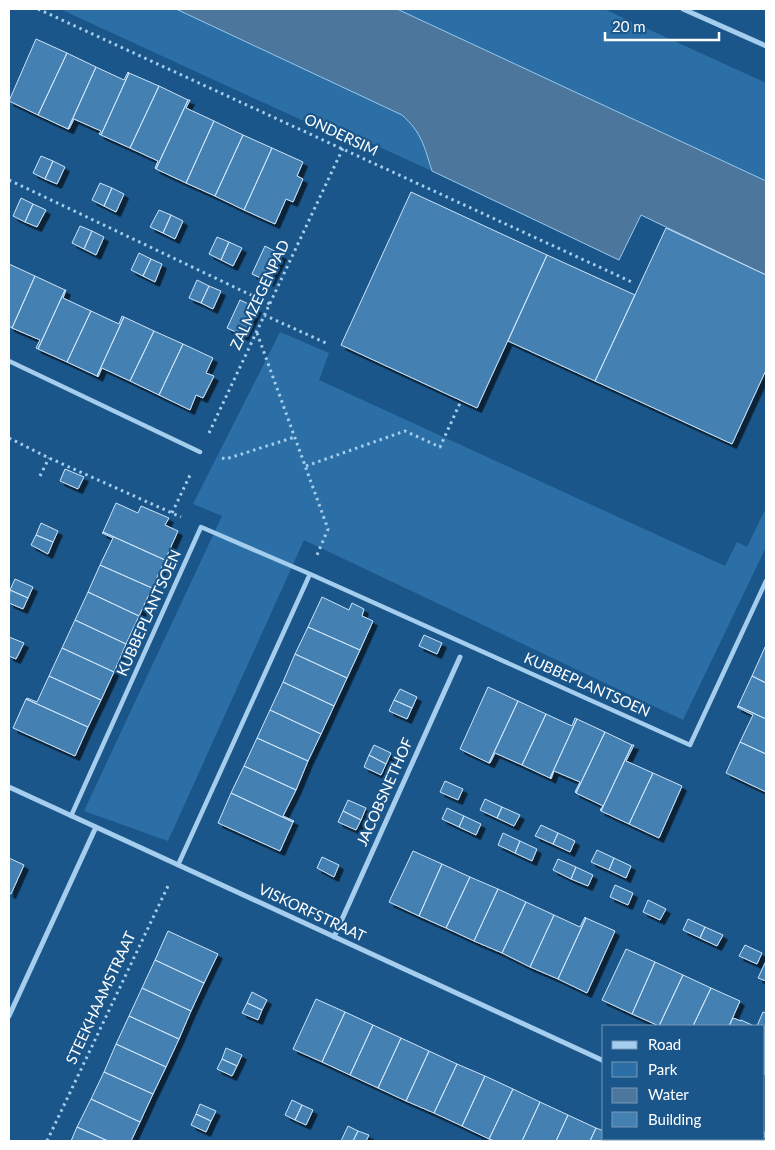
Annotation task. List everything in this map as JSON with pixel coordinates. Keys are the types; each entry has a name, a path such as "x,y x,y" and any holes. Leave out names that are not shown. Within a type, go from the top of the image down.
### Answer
{"street":[{"path":"683,9 766,46"},
{"path":"9,361 200,452"},
{"name":"KUBBEPLANTSOEN","path":"71,816 202,527 690,745 766,581"},
{"path":"178,865 310,574"},
{"name":"JACOBSNETHOF","path":"334,937 460,657"},
{"name":"VISKORFSTRAAT","path":"9,787 602,1060"},
{"path":"9,1016 96,827"}],"path":[{"name":"ONDERSIM","path":"38,9 634,283"},
{"name":"ZALMZEGENPAD","path":"172,513 343,148"},
{"path":"9,180 270,304"},
{"path":"264,315 326,343"},
{"path":"257,332 328,529 310,574"},
{"path":"306,466 405,431 440,447 460,403"},
{"path":"200,452 226,459 295,437"},
{"path":"9,438 202,527"},
{"path":"40,476 49,458"},
{"name":"STEEKHAAMSTRAAT","path":"47,1141 178,865"}],"green space":[{"path":"60,9 176,9 402,115 418,134 432,171 338,128 334,135"},
{"path":"397,9 604,9 766,83 766,181"},
{"path":"280,332 329,353 319,380 725,566 737,542 747,547 766,508 766,547 683,720 304,540 168,841 84,811 222,516 193,504"}],"water":[{"path":"176,9 397,9 766,181 766,275 641,215 619,260 432,171 418,134 402,115"}],"building":[{"path":"36,39 67,53 38,115 9,101"},
{"path":"67,53 96,67 68,129 38,115"},
{"path":"96,67 124,80 129,73 101,135 99,134 101,131 74,119 68,129"},
{"path":"129,73 159,86 130,148 101,135"},
{"path":"159,86 188,100 156,169 158,161 130,148"},
{"path":"188,100 190,100 186,108 214,121 186,183 156,169"},
{"path":"214,121 243,135 215,196 186,183"},
{"path":"243,135 272,148 244,210 215,196"},
{"path":"272,148 303,162 297,176 303,179 293,202 286,199 275,224 244,210"},
{"path":"41,156 53,161 45,179 33,173"},
{"path":"53,161 65,167 57,184 45,179"},
{"path":"100,183 112,188 104,206 92,200"},
{"path":"112,188 124,194 116,212 104,206"},
{"path":"411,192 547,255 477,408 341,345"},
{"path":"21,198 33,204 25,222 13,216"},
{"path":"33,204 46,210 37,227 25,222"},
{"path":"159,210 171,215 163,233 150,227"},
{"path":"171,215 183,221 175,239 163,233"},
{"path":"80,226 92,231 84,249 72,243"},
{"path":"666,228 766,275 766,370 732,444 595,381"},
{"path":"92,231 104,237 96,255 84,249"},
{"path":"217,237 229,242 221,260 209,254"},
{"path":"229,242 242,248 233,266 221,260"},
{"path":"265,246 282,255 269,282 252,274"},
{"path":"139,253 151,259 143,276 131,270"},
{"path":"547,255 635,295 595,381 508,341"},
{"path":"151,259 162,264 155,282 143,276"},
{"path":"9,264 35,276 12,328 9,326"},
{"path":"35,276 65,290 38,349 36,348 40,340 12,328"},
{"path":"197,280 209,286 201,303 189,298"},
{"path":"209,286 221,291 213,309 201,303"},
{"path":"65,290 63,298 91,311 67,362 38,349"},
{"path":"240,300 257,308 244,336 227,328"},
{"path":"91,311 119,324 122,316 124,317 97,376 67,362"},
{"path":"124,317 154,331 130,381 102,368 98,377 97,376"},
{"path":"154,331 183,344 159,395 130,381"},
{"path":"183,344 213,358 206,373 214,376 203,398 196,395 190,410 159,395"},
{"path":"65,469 84,477 78,489 60,481"},
{"path":"116,503 138,513 141,506 169,518 165,525 178,531 165,560 103,532"},
{"path":"41,523 58,531 53,542 36,535"},
{"path":"103,532 165,560 152,588 100,565 113,538"},
{"path":"36,535 53,542 48,554 31,545"},
{"path":"100,565 152,588 139,616 88,592"},
{"path":"15,579 33,587 28,598 10,590"},
{"path":"10,590 28,598 23,609 9,603"},
{"path":"88,592 139,616 126,644 75,620"},
{"path":"322,597 349,610 352,603 364,609 362,616 373,621 360,650 308,627"},
{"path":"75,620 126,644 114,672 62,648"},
{"path":"308,627 360,650 347,678 295,654"},
{"path":"424,635 442,643 437,654 419,646"},
{"path":"9,637 24,643 16,659 9,656"},
{"path":"766,647 766,683 752,676"},
{"path":"62,648 114,672 101,700 49,676"},
{"path":"295,654 347,678 334,706 283,682"},
{"path":"49,676 101,700 88,727 26,699 37,702"},
{"path":"752,676 766,683 766,719 738,706"},
{"path":"283,682 334,706 321,734 270,710"},
{"path":"488,687 518,701 489,763 460,749"},
{"path":"400,689 417,697 412,708 394,700"},
{"path":"26,699 88,727 75,756 13,728"},
{"path":"394,700 412,708 407,719 389,711"},
{"path":"518,701 546,714 522,765 495,753 489,763"},
{"path":"738,706 766,719 766,754 740,742 753,715"},
{"path":"270,710 321,734 308,761 257,738"},
{"path":"546,714 572,726 575,718 577,719 550,778 522,765"},
{"path":"577,719 605,732 576,793 580,782 554,771 550,778"},
{"path":"605,732 632,745 601,811 603,806 576,793"},
{"path":"257,738 308,761 296,790 244,766"},
{"path":"740,742 766,754 766,792 726,773"},
{"path":"374,745 391,753 386,764 369,755"},
{"path":"632,745 634,745 626,761 653,773 629,824 601,811"},
{"path":"369,755 386,764 381,775 364,767"},
{"path":"244,766 296,790 283,816 293,822 231,793"},
{"path":"653,773 682,786 659,838 629,824"},
{"path":"445,781 463,789 458,800 440,792"},
{"path":"231,793 293,822 280,851 218,823"},
{"path":"485,799 502,807 497,818 480,810"},
{"path":"348,800 366,808 361,820 343,811"},
{"path":"502,807 520,815 514,826 497,818"},
{"path":"447,808 464,816 459,827 442,819"},
{"path":"343,811 361,820 356,830 338,822"},
{"path":"464,816 481,824 476,835 459,827"},
{"path":"541,825 558,833 553,844 535,836"},
{"path":"503,833 520,841 515,853 498,845"},
{"path":"558,833 575,841 570,852 553,844"},
{"path":"520,841 537,849 532,861 515,853"},
{"path":"597,850 614,858 609,870 591,862"},
{"path":"413,851 442,864 419,916 389,902"},
{"path":"322,857 339,865 334,877 317,868"},
{"path":"9,858 24,865 11,894 9,893"},
{"path":"614,858 631,866 626,878 609,870"},
{"path":"558,859 576,867 571,879 553,870"},
{"path":"442,864 470,877 446,928 419,916"},
{"path":"576,867 593,875 588,886 571,879"},
{"path":"470,877 498,889 474,941 446,928"},
{"path":"615,885 633,893 628,905 610,897"},
{"path":"498,889 526,902 502,953 474,941"},
{"path":"648,900 666,909 660,920 643,912"},
{"path":"526,902 554,915 530,967 502,953"},
{"path":"554,915 580,927 586,918 558,979 530,967"},
{"path":"586,918 615,931 587,993 558,979"},
{"path":"688,919 705,927 700,938 683,930"},
{"path":"705,927 723,935 717,946 700,938"},
{"path":"168,931 218,954 204,983 155,960"},
{"path":"745,945 762,953 757,964 739,956"},
{"path":"626,949 655,962 632,1014 602,1000"},
{"path":"155,960 204,983 191,1011 142,988"},
{"path":"766,961 766,981 758,978"},
{"path":"655,962 683,975 659,1025 632,1014"},
{"path":"683,975 711,988 693,1025 659,1025"},
{"path":"142,988 191,1011 179,1039 129,1016"},
{"path":"711,988 740,1001 729,1025 693,1025"},
{"path":"252,992 267,1000 262,1010 247,1003"},
{"path":"316,999 345,1012 322,1062 293,1049"},
{"path":"247,1003 262,1010 258,1020 242,1013"},
{"path":"345,1012 373,1025 350,1075 322,1062"},
{"path":"763,1012 766,1013 766,1075 765,1025 757,1025"},
{"path":"129,1016 179,1039 166,1067 116,1044"},
{"path":"733,1018 752,1025 730,1025"},
{"path":"373,1025 401,1038 378,1088 350,1075"},
{"path":"401,1038 429,1051 406,1101 378,1088"},
{"path":"116,1044 166,1067 153,1094 104,1072"},
{"path":"226,1048 242,1055 237,1066 222,1059"},
{"path":"429,1051 457,1064 434,1113 406,1101"},
{"path":"222,1059 237,1066 232,1076 217,1069"},
{"path":"457,1064 485,1076 462,1126 434,1113"},
{"path":"104,1072 153,1094 140,1122 91,1099"},
{"path":"485,1076 513,1089 489,1139 462,1126"},
{"path":"513,1089 540,1102 522,1141 495,1141 489,1139"},
{"path":"91,1099 140,1122 131,1141 108,1141 77,1127"},
{"path":"292,1100 302,1105 295,1120 285,1115"},
{"path":"540,1102 568,1115 556,1141 522,1141"},
{"path":"200,1104 216,1111 211,1121 196,1114"},
{"path":"302,1105 313,1110 306,1125 295,1120"},
{"path":"196,1114 211,1121 206,1132 191,1125"},
{"path":"568,1115 596,1128 590,1141 556,1141"},
{"path":"348,1126 358,1131 353,1141 341,1141"},
{"path":"77,1127 108,1141 71,1141"},
{"path":"596,1128 602,1130 602,1140 624,1141 590,1141"},
{"path":"358,1131 369,1135 366,1141 353,1141"}]}
